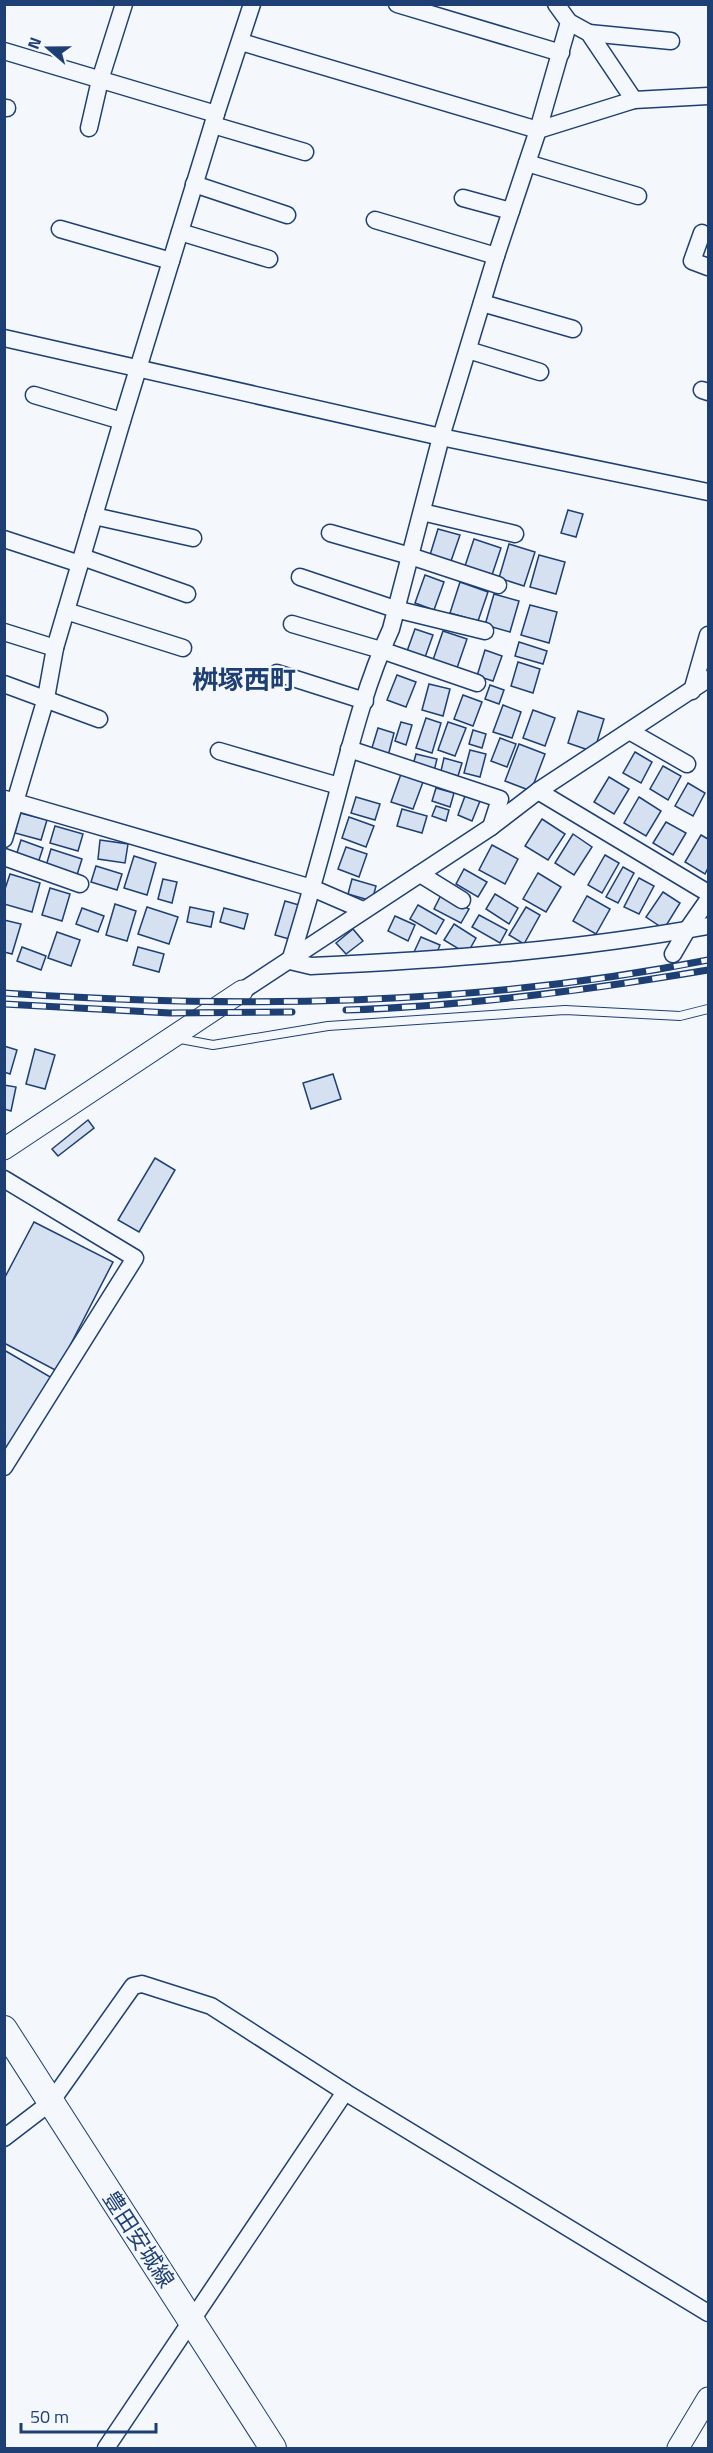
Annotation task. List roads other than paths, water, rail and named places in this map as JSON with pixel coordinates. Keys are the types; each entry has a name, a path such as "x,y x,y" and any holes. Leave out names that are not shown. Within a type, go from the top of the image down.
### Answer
{"main road":[{"name":"豊田安城線","path":"4,2029 273,2448"}],"street":[{"path":"89,128 100,80 124,4"},
{"path":"4,839 10,800 46,698 55,648 138,367 252,4"},
{"path":"397,4 561,53"},
{"path":"556,4 569,22 589,33 671,41"},
{"path":"290,961 349,749 381,650 392,629 395,609 441,437 496,256 538,130 569,22"},
{"path":"589,33 634,100"},
{"path":"241,42 538,130 634,100 708,96"},
{"path":"4,51 100,80 305,152"},
{"path":"527,163 638,196"},
{"path":"194,184 287,215"},
{"path":"463,198 511,212"},
{"path":"375,220 496,256"},
{"path":"60,229 171,261"},
{"path":"180,232 269,259"},
{"path":"702,233 692,261 708,267"},
{"path":"482,303 573,329"},
{"path":"4,338 441,437 708,492"},
{"path":"468,350 540,372"},
{"path":"34,395 122,421"},
{"path":"422,512 515,534"},
{"path":"94,516 193,538"},
{"path":"330,533 498,585"},
{"path":"4,539 188,594"},
{"path":"300,577 395,609 485,631"},
{"path":"66,610 183,648"},
{"path":"291,624 381,650 477,683"},
{"path":"4,632 55,648"},
{"path":"692,691 708,635"},
{"path":"277,673 365,701"},
{"path":"4,1149 290,961 363,910 491,827 538,791 708,680"},
{"path":"4,684 99,719"},
{"path":"631,732 687,764"},
{"path":"349,749 500,799 491,827"},
{"path":"219,751 339,786"},
{"path":"538,791 708,893"},
{"path":"10,800 89,830 312,888 363,910"},
{"path":"4,857 80,884"},
{"path":"420,874 462,900"},
{"path":"673,954 708,900"},
{"path":"290,961 310,966 439,960 605,944 708,926"},
{"path":"4,1179 135,1258 4,1467"},
{"path":"4,2138 51,2102 133,1986 142,1984 211,2006 345,2092 708,2313"},
{"path":"106,2448 345,2092"},
{"path":"678,2448 708,2398"}],"lane":[{"path":"172,1038 213,1046 328,1026 565,1010 680,1016 708,1009"}],"railway":[{"path":"4,993 181,1001 358,1000 533,987 708,960"},
{"path":"346,1010 437,1005 528,996 708,970"},
{"path":"4,1004 170,1013 292,1012"}],"district":[{"name":"桝塚西町","path":"244,680"}]}
